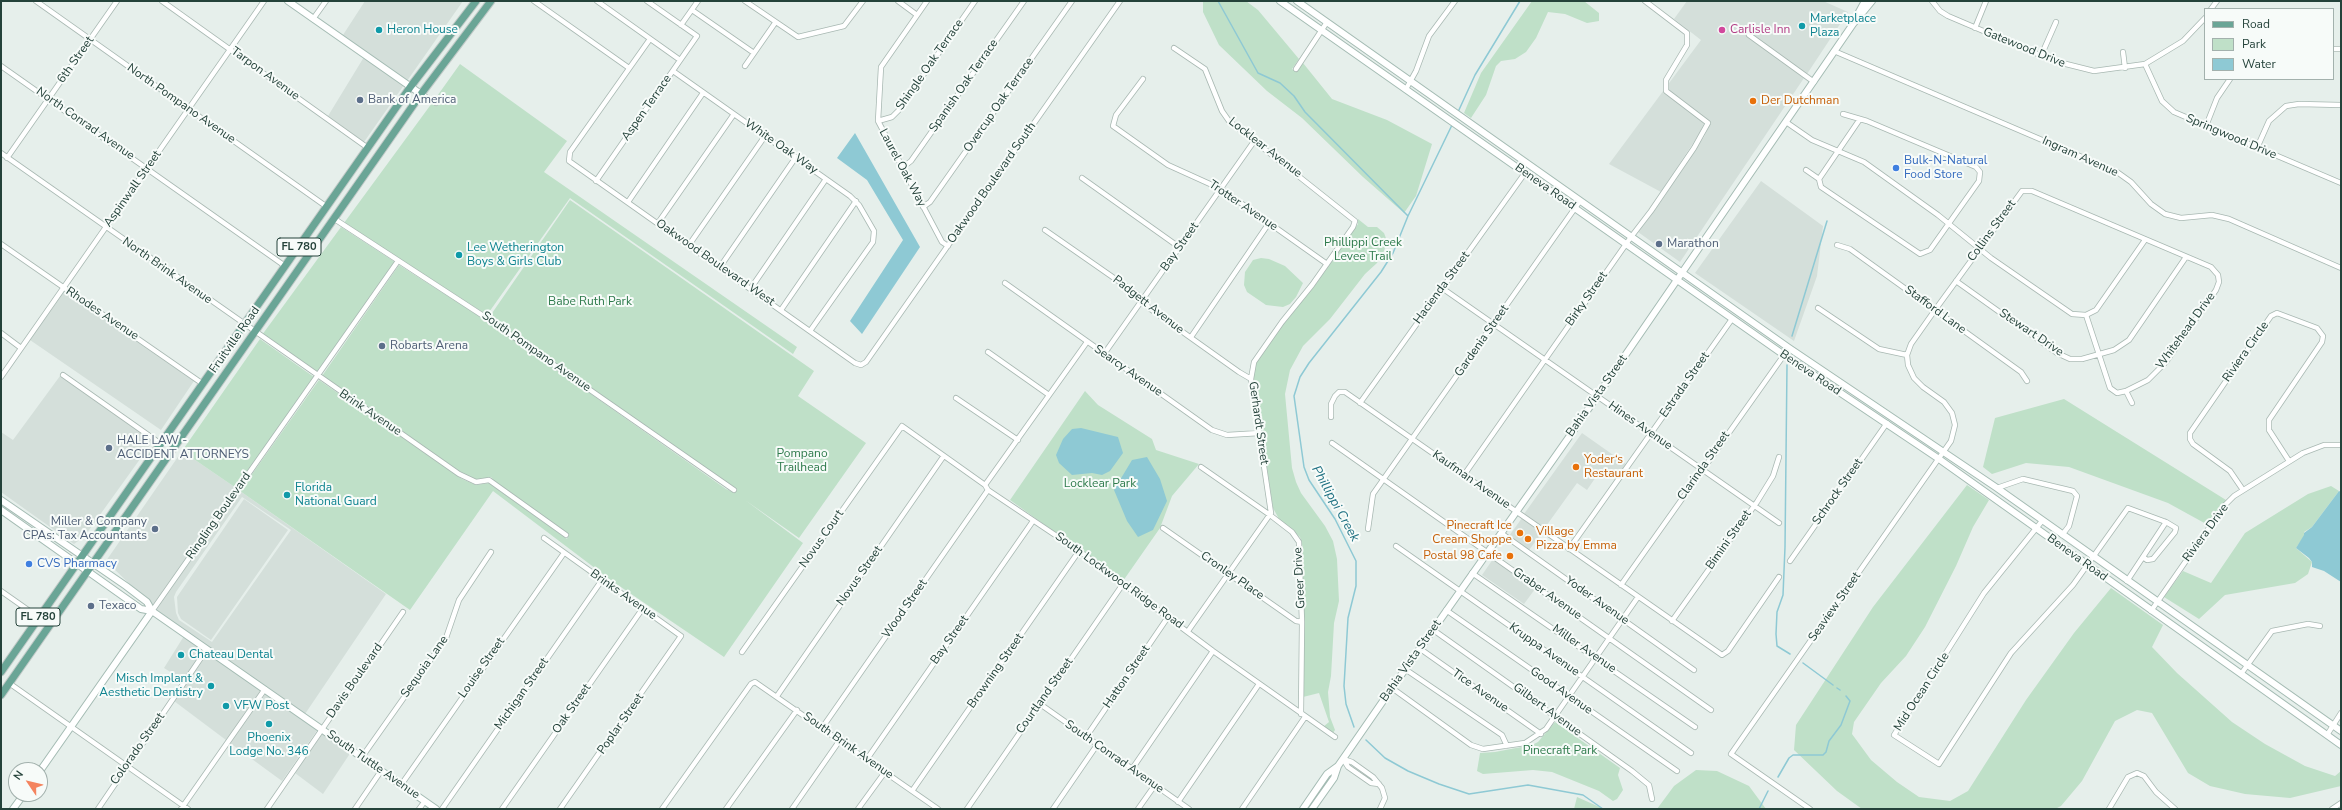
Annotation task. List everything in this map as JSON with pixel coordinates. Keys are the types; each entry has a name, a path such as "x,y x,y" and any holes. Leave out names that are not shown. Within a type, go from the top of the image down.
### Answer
{"main road":[{"path":"288,1 421,94"},
{"name":"Fruitville Road","path":"1,672 76,562 161,444 411,86 476,1"},
{"name":"Fruitville Road","path":"1,694 333,218 421,94 491,1"},
{"name":"Beneva Road","path":"1280,1 1732,319 1939,459 2341,745"},
{"name":"Beneva Road","path":"1296,1 1472,126 1683,272 1788,348 1892,416 1997,488 2126,581 2158,601 2341,731"},
{"name":"Bahia Vista Street","path":"1853,24 1865,1"},
{"name":"Bahia Vista Street","path":"1312,809 1334,778 1338,766 1432,629 1678,280 1834,51 1853,24 1872,1"},
{"path":"1886,423 1892,416"},
{"path":"1,500 92,562 147,602 152,611"},
{"path":"1,510 141,609 152,611"},
{"name":"South Tuttle Avenue","path":"152,611 436,809"},
{"name":"Ringling Boulevard","path":"46,762 152,611"},
{"name":"Bahia Vista Street","path":"1303,809 1327,774 1338,766"}],"street":[{"name":"North Pompano Avenue","path":"36,1 326,207"},
{"name":"6th Street","path":"7,158 117,1"},
{"name":"Tarpon Avenue","path":"162,1 368,148"},
{"name":"Aspinwall Street","path":"1,377 264,1"},
{"path":"313,19 326,1"},
{"path":"534,1 629,68 650,39"},
{"path":"597,1 680,60"},
{"path":"647,1 681,25 698,1"},
{"path":"745,1 775,23 798,37 840,28 848,22 863,1"},
{"path":"898,1 917,15"},
{"name":"Laurel Oak Way","path":"927,1 881,67 878,121 942,242 948,246"},
{"name":"Shingle Oak Terrace","path":"878,121 896,114 975,1"},
{"name":"Spanish Oak Terrace","path":"902,168 911,160 1024,1"},
{"name":"Overcup Oak Terrace","path":"923,207 930,202 1072,1"},
{"name":"Oakwood Boulevard South","path":"863,364 1120,1"},
{"path":"1406,89 1411,82 1429,36 1455,1"},
{"name":"Birky Street","path":"1464,475 1626,244 1658,201 1708,123 1669,94 1665,87 1666,80 1685,49 1688,37 1682,27 1645,1"},
{"name":"Gatewood Drive","path":"1932,1 1943,14 2041,56 2062,64 2085,70 2102,71 2146,64 2183,41 2204,19"},
{"path":"1975,28 1986,1"},
{"path":"692,10 754,53"},
{"path":"1296,69 1327,22"},
{"path":"2041,56 2056,22"},
{"path":"745,66 775,23"},
{"name":"Aspen Terrace","path":"596,181 697,36 681,25"},
{"path":"1749,35 1814,82"},
{"name":"Locklear Avenue","path":"1174,48 1205,69 1226,118 1355,221"},
{"name":"Ingram Avenue","path":"1834,51 2117,172 2131,182 2151,204 2165,214 2181,218 2212,215 2229,219 2341,268"},
{"path":"2123,52 2125,68"},
{"name":"Springwood Drive","path":"2146,64 2165,105 2174,112 2341,183"},
{"name":"North Conrad Avenue","path":"1,66 148,168 285,266"},
{"name":"Oakwood Boulevard West","path":"629,68 570,152 568,159 572,164 720,266 855,363 863,364"},
{"name":"White Oak Way","path":"672,71 796,157 856,201 875,236 873,242 810,331"},
{"name":"Trotter Avenue","path":"1143,79 1114,118 1113,124 1116,128 1168,165 1220,189 1327,264"},
{"path":"2206,126 2217,98 2229,80"},
{"path":"628,202 703,93"},
{"path":"421,94 436,103"},
{"path":"2257,148 2268,121 2286,106 2299,104 2341,105"},
{"path":"658,223 734,114"},
{"path":"1806,170 1819,179 1821,186 1917,253 1927,252 1979,181 1981,175 1979,170 1860,119 1843,114"},
{"path":"1819,179 1860,119"},
{"path":"1786,122 1812,140 1864,162 1949,223 1979,248 2066,311 2078,315 2086,315 2100,305 2146,240"},
{"path":"689,245 765,136"},
{"name":"Bay Street","path":"1104,354 1255,140"},
{"name":"North Brink Avenue","path":"1,153 254,333"},
{"path":"720,266 796,157"},
{"name":"Hacienda Street","path":"1360,403 1525,173"},
{"path":"1082,178 1179,247"},
{"path":"751,288 826,179"},
{"name":"Collins Street","path":"1907,355 1911,344 1956,280 2019,193 2025,190 2211,267 2216,271 2219,279"},
{"path":"781,310 856,201"},
{"name":"Gardenia Street","path":"1382,480 1412,440 1580,201"},
{"name":"South Pompano Avenue","path":"333,218 488,319 734,490"},
{"name":"Gerhardt Street","path":"1270,515 1252,379 1253,366 1258,355 1327,264 1353,227 1355,221"},
{"path":"1191,337 1269,223"},
{"name":"Padgett Avenue","path":"1045,230 1137,294 1149,308 1239,372 1252,379"},
{"name":"Rhodes Avenue","path":"1,244 203,384"},
{"name":"Stafford Lane","path":"1837,245 1850,249 2021,372 2027,381"},
{"name":"Stewart Drive","path":"1956,280 2061,356 2076,360 2114,350 2129,340 2186,257"},
{"name":"Ringling Boulevard","path":"152,611 318,377 398,261"},
{"name":"Whitehead Drive","path":"2126,391 2148,380 2166,362 2216,290 2219,279"},
{"name":"Searcy Avenue","path":"1005,284 1215,431 1230,435 1260,433"},
{"name":"Hines Avenue","path":"1442,288 1779,523"},
{"path":"1818,308 1879,349 1907,355 1908,365 1914,378 1923,387 1944,402 1953,416 1953,435 1944,452"},
{"name":"Riviera Circle","path":"2243,490 2230,471 2193,444 2190,439 2190,433 2271,316 2277,313 2317,328 2323,336 2322,342 2269,420 2269,430 2290,461"},
{"path":"2086,315 2110,388 2117,393 2126,391 2132,403"},
{"name":"Estrada Street","path":"1569,549 1732,319"},
{"path":"1,333 21,348"},
{"name":"Brink Avenue","path":"254,333 464,477 476,482 489,480 566,535"},
{"name":"Wood Street","path":"822,728 1086,342"},
{"name":"Clarinda Street","path":"1621,585 1788,348"},
{"path":"988,352 1049,395"},
{"path":"63,375 161,444"},
{"name":"Kaufman Avenue","path":"1331,417 1332,404 1339,392 1345,392 1672,621 1724,655 1779,577"},
{"path":"956,398 1018,440"},
{"name":"Schrock Street","path":"1790,561 1886,423"},
{"name":"South Lockwood Ridge Road","path":"902,426 1033,521 1079,551 1213,651 1335,737"},
{"name":"Novus Court","path":"742,652 902,426"},
{"name":"Graber Avenue","path":"1332,443 1382,480 1711,710"},
{"name":"Riviera Drive","path":"2151,611 2225,505 2243,490 2312,449 2324,445 2341,445"},
{"name":"Seaview Street","path":"1810,809 1731,754 1944,452"},
{"name":"Novus Street","path":"777,696 943,457"},
{"name":"Bimini Street","path":"1672,621 1774,476 1779,457"},
{"name":"Greer Drive","path":"1201,467 1270,515 1292,532 1299,542 1303,715"},
{"path":"1997,488 2023,479 2073,491 2077,496 2069,526 2062,535"},
{"path":"1368,529 1370,500 1382,480"},
{"path":"2087,565 2128,508 2166,522 2176,528 2175,532 2154,559 2147,560 2143,557"},
{"path":"1188,632 1270,515"},
{"name":"Bay Street","path":"867,760 1033,521"},
{"name":"Mid Ocean Circle","path":"2042,521 1984,593 1894,735 1939,764 2012,653 2062,598 2087,565"},
{"path":"2126,581 2166,522"},
{"name":"Cronley Place","path":"1163,528 1296,621 1302,622"},
{"name":"Yoder Avenue","path":"1500,533 1694,670"},
{"path":"544,538 564,552"},
{"name":"Kruppa Avenue","path":"1396,546 1691,753"},
{"name":"Browning Street","path":"912,791 1079,551"},
{"name":"Sequoia Lane","path":"362,757 446,638 459,600 491,552"},
{"name":"Brinks Avenue","path":"564,552 678,633 680,638"},
{"name":"Louise Street","path":"401,785 564,552"},
{"name":"Miller Avenue","path":"1472,573 1695,728"},
{"name":"Michigan Street","path":"442,809 602,580"},
{"name":"Courtland Street","path":"967,809 1123,584"},
{"path":"1,591 38,617"},
{"path":"1392,688 1468,743 1482,748 1525,743 1540,734 1555,716 1638,597"},
{"name":"Oak Street","path":"502,809 642,608"},
{"name":"Good Avenue","path":"1446,610 1677,771"},
{"name":"Davis Boulevard","path":"267,809 403,612"},
{"name":"Hatton Street","path":"1086,736 1168,616"},
{"path":"2241,674 2270,633 2276,629 2308,624 2320,626"},
{"name":"Gilbert Avenue","path":"1432,629 1649,785 1652,799"},
{"name":"Poplar Street","path":"560,809 680,638"},
{"name":"Tice Avenue","path":"1419,648 1540,734"},
{"name":"Colorado Street","path":"98,809 207,649"},
{"path":"1132,769 1213,651"},
{"path":"1405,669 1502,735 1508,746"},
{"path":"9,683 182,807 188,809"},
{"name":"South Brink Avenue","path":"662,809 750,684 758,683 938,809"},
{"path":"1178,802 1259,684"},
{"path":"182,807 265,689"},
{"name":"South Conrad Avenue","path":"1040,704 1189,809"},
{"path":"726,809 797,710"},
{"path":"2327,735 2341,713"},
{"path":"1242,809 1303,715"},
{"path":"792,809 840,740"},
{"path":"1053,809 1097,745"},
{"path":"1343,759 1363,770 1379,784 1385,795 1380,809"},
{"path":"355,809 381,771"},
{"path":"858,809 885,772"},
{"path":"2109,809 2128,777 2137,773 2144,776 2156,792 2174,809"},
{"path":"1138,809 1154,785"},
{"path":"419,809 425,801"},
{"path":"926,809 930,803"},
{"path":"2332,809 2341,803"}],"shaded area":[{"path":"365,1 463,1 407,81 343,35"},
{"path":"1687,1 1823,1 1848,12 1807,74 1749,32 1746,35 1804,78 1680,262 1638,232 1660,203 1704,137 1711,122 1706,119 1699,134 1661,192 1609,164 1701,40 1674,19"},
{"path":"364,57 404,85 364,142 328,116"},
{"path":"1761,181 1823,226 1817,276 1794,341 1695,273"},
{"path":"64,292 194,381 161,430 30,340"},
{"path":"60,376 153,441 84,537 74,544 1,492 1,432 13,440"},
{"path":"1582,433 1626,464 1615,480 1600,471 1587,490 1577,483 1544,529 1524,514"},
{"path":"182,451 236,488 152,606 106,561"},
{"path":"240,491 386,594 305,714 156,610","holes":["242,497 291,530 212,642 179,620 176,613 174,597 176,592"]},
{"path":"244,499 288,530 211,640 181,619 178,613 177,597"},
{"path":"1522,518 1542,533 1529,550 1509,536"},
{"path":"1493,559 1535,589 1524,604 1482,575"},
{"path":"184,636 204,650 183,680 164,668"},
{"path":"208,653 261,690 226,740 174,701"},
{"path":"266,693 318,729 282,781 230,743"},
{"path":"323,732 351,752 323,794 295,773"}],"green space":[{"path":"1203,1 1246,1 1258,10 1299,59 1292,69 1297,72 1303,63 1332,99 1387,120 1432,144 1416,196 1404,213 1363,177 1302,118 1267,91 1219,45 1203,12"},
{"path":"1532,1 1584,1 1599,13 1599,21 1587,23 1565,14 1548,12 1536,38 1526,52 1515,59 1501,61 1496,66 1486,95 1471,118 1464,113 1481,73"},
{"path":"460,64 567,141 544,172 797,347 793,354 570,198 487,315 344,223 432,103 437,106 440,102 435,99"},
{"path":"570,200 814,371 798,396 866,443 799,538 745,500 803,543 724,657 612,581 493,491 410,610 240,491 319,380 462,479 476,485 489,483 567,539 569,535 496,483 491,477 476,480 465,475 322,376 399,265 487,321 726,489 735,493 488,319"},
{"name":"Phillippi Creek Levee Trail","path":"1358,219 1368,227 1377,227 1384,233 1387,241 1384,251 1377,263 1365,274 1330,319 1303,346 1290,370 1285,394 1292,468 1296,482 1301,493 1325,526 1333,541 1337,559 1339,601 1334,623 1331,676 1328,692 1330,717 1335,730 1333,733 1323,727 1329,722 1319,693 1303,697 1303,548 1300,537 1279,519 1273,508 1253,372 1256,363 1284,323 1316,284 1358,224"},
{"path":"341,227 395,262 317,373 262,335"},
{"path":"1261,258 1269,259 1285,266 1303,283 1296,297 1290,304 1283,307 1266,305 1247,292 1244,285 1245,272 1253,260"},
{"path":"260,339 314,377 236,488 182,451"},
{"name":"Locklear Park","path":"1085,391 1098,405 1152,439 1156,450 1199,464 1172,496 1160,528 1123,581 1010,500"},
{"path":"2064,399 2226,500 2208,525 2168,503 2069,467 2026,463 1992,474 1983,467 1995,418"},
{"path":"1967,485 1989,500 1973,527 1956,566 1925,627 1906,656 1881,683 1854,722 1852,734 1871,760 1897,782 1919,797 1950,801 1968,791 2026,700 2074,633 2111,588 2163,625 2152,647 2177,673 2232,722 2265,744 2305,766 2335,776 2341,771 2341,786 2290,798 2245,794 2210,786 2188,773 2152,713 2137,710 2115,721 2082,781 2061,806 2055,809 1862,809 1837,791 1794,750 1796,725 1873,607"},
{"path":"2331,486 2339,491 2312,527 2304,532 2305,535 2296,548 2312,562 2308,574 2295,583 2225,595 2199,619 2164,597 2183,571 2211,583 2245,533 2308,494"},
{"name":"Pinecraft Park","path":"1555,722 1620,768 1618,775 1623,790 1617,799 1613,801 1599,791 1552,772 1533,770 1483,774 1477,771 1480,753 1495,752 1532,745 1538,742"},
{"path":"1696,770 1717,771 1749,786 1766,809 1657,809 1674,786"},
{"path":"1577,797 1604,809 1574,809"}],"water":[{"path":"855,133 920,247 862,334 850,321 903,240 867,180 837,158"},
{"path":"1081,428 1118,437 1123,453 1110,471 1102,475 1092,473 1072,475 1059,463 1056,455 1063,439 1072,429"},
{"path":"1147,457 1160,479 1167,501 1153,530 1138,537 1127,521 1114,490 1132,460"},
{"path":"2339,491 2341,492 2341,582 2324,571 2312,567 2312,562 2309,558 2296,548 2304,533 2312,527"}],"waterway":[{"path":"1218,1 1258,73 1280,83 1294,96 1305,112 1408,216"},
{"path":"1458,112 1475,75 1520,1"},
{"name":"Phillippi Creek","path":"1354,727 1346,704 1344,686 1348,618 1356,586 1356,561 1335,519 1309,480 1304,467 1294,396 1300,377 1309,363 1381,272 1393,253 1408,216 1452,125"},
{"path":"1792,336 1827,221"},
{"path":"1787,365 1785,547 1783,595 1777,612 1776,634 1777,646 1790,654"},
{"path":"1803,663 1833,685"},
{"path":"1778,777 1789,758 1793,755 1823,755 1826,752 1829,741 1841,725 1850,701 1846,696"},
{"name":"Phillippi Creek","path":"1366,740 1385,758 1408,771 1439,784 1469,794 1528,785 1583,795 1603,809"},
{"path":"1759,809 1768,791"}],"place":[{"name":"Marketplace Plaza","path":"1802,26"},
{"name":"Heron House","path":"379,30"},
{"name":"Carlisle Inn","path":"1722,30"},
{"name":"Bank of America","path":"360,100"},
{"name":"Der Dutchman","path":"1753,101"},
{"name":"Bulk-N-Natural Food Store","path":"1896,168"},
{"name":"Marathon","path":"1659,244"},
{"name":"Lee Wetherington Boys & Girls Club","path":"459,255"},
{"name":"Robarts Arena","path":"382,346"},
{"name":"HALE LAW - ACCIDENT ATTORNEYS","path":"109,448"},
{"name":"Yoder‘s Restaurant","path":"1576,467"},
{"name":"Florida National Guard","path":"287,495"},
{"name":"Miller & Company CPAs: Tax Accountants","path":"155,529"},
{"name":"Pinecraft Ice Cream Shoppe","path":"1520,533"},
{"name":"Village Pizza by Emma","path":"1528,539"},
{"name":"Postal 98 Cafe","path":"1510,556"},
{"name":"CVS Pharmacy","path":"29,564"},
{"name":"Texaco","path":"91,606"},
{"name":"Chateau Dental","path":"181,655"},
{"name":"Misch Implant & Aesthetic Dentistry","path":"211,686"},
{"name":"VFW Post","path":"226,706"},
{"name":"Phoenix Lodge No. 346","path":"269,724"}],"park label":[{"name":"Babe Ruth Park","path":"590,302"},
{"name":"Pompano Trailhead","path":"802,461"}]}
